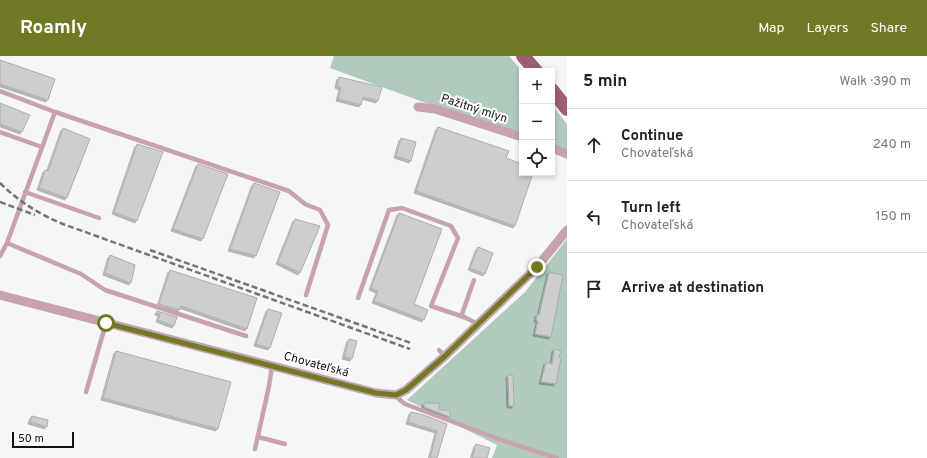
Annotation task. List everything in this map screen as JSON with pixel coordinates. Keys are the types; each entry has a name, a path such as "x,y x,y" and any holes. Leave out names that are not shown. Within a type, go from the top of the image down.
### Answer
{"main road":[{"path":"523,56 533,68"},
{"path":"555,94 567,109"}],"street":[{"name":"Pažitný mlyn","path":"418,107 435,109 519,136"},
{"path":"555,149 567,154"},
{"path":"396,395 406,390 442,353 478,324 537,267 567,230"},
{"name":"Chovateľská","path":"0,295 376,393 396,395"}],"lane":[{"path":"0,91 55,112 289,191 305,204 320,210 328,225 306,295"},
{"path":"0,256 55,112"},
{"path":"0,132 42,147"},
{"path":"25,192 99,218"},
{"path":"358,298 389,210 402,208 451,226 458,238 431,306 464,317 478,324"},
{"path":"6,243 81,274 105,290 246,336"},
{"path":"464,317 462,314 474,280"},
{"path":"86,392 106,323"},
{"path":"255,449 272,366"},
{"path":"396,395 405,404 504,441 557,458"},
{"path":"258,437 285,444"}],"green space":[{"path":"334,56 509,56 519,68 519,137 330,68"},
{"path":"555,109 567,124 567,154 555,150"},
{"path":"567,239 567,458 492,458 497,445 407,400 525,292"}],"building":[{"path":"0,60 55,79 48,100 0,84"},
{"path":"339,77 382,87 378,101 363,97 361,105 338,99 341,88 337,86"},
{"path":"0,103 30,115 22,132 0,124"},
{"path":"438,127 509,151 506,158 519,163 519,176 532,176 515,226 416,191"},
{"path":"63,128 90,139 67,198 39,188 45,170 48,171"},
{"path":"401,138 416,142 411,161 396,156"},
{"path":"137,144 163,152 137,221 114,212"},
{"path":"198,164 228,174 203,239 173,229"},
{"path":"254,183 280,192 256,256 230,249"},
{"path":"399,213 442,229 414,304 428,310 424,320 374,301 378,291 371,288"},
{"path":"295,219 320,226 300,273 278,262"},
{"path":"478,247 493,253 485,274 470,268"},
{"path":"110,255 135,265 131,283 105,273"},
{"path":"170,270 257,298 247,329 181,306 180,310 159,304"},
{"path":"549,272 563,275 551,337 535,334 538,321 536,320 537,314 539,315"},
{"path":"268,309 282,313 270,348 256,344"},
{"path":"157,311 177,317 174,326 158,320 160,314 157,313"},
{"path":"349,339 357,341 352,359 344,357"},
{"path":"554,349 561,351 556,384 541,382 546,362 552,364"},
{"path":"116,351 231,382 218,429 103,398"},
{"path":"508,375 513,375 514,406 509,406"},
{"path":"424,403 439,403 439,410 450,410 450,417 424,407"},
{"path":"411,412 424,415 447,424 437,458 430,458 437,431 408,422"},
{"path":"32,416 48,420 47,427 30,422"},
{"path":"476,444 490,448 487,458 472,458"}],"railway":[{"path":"0,183 14,196 29,206 63,224 410,349"},
{"path":"0,202 35,215"},
{"path":"150,250 411,343"}],"route":[{"path":"106,323 376,393 396,395 406,390 445,356 537,267"}]}
